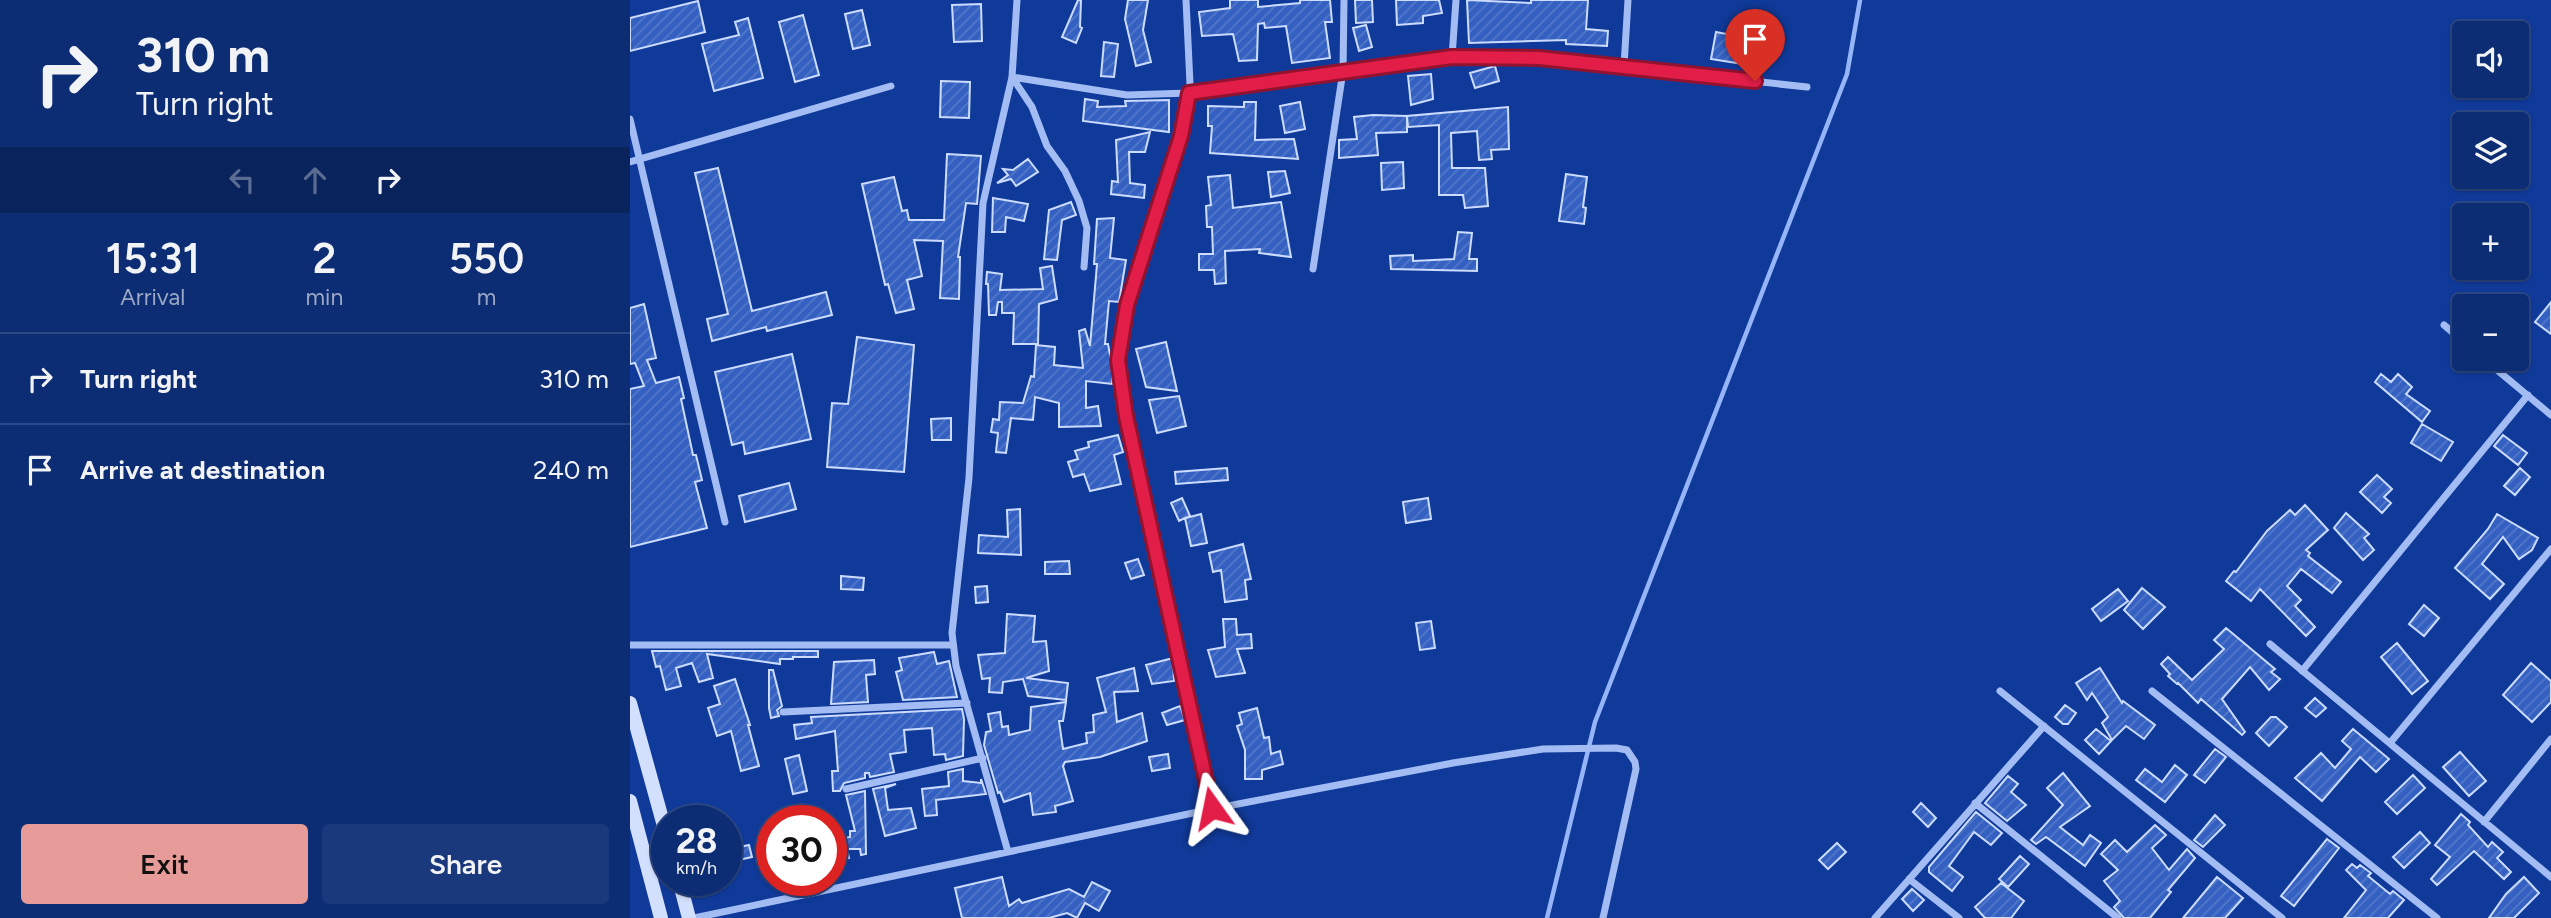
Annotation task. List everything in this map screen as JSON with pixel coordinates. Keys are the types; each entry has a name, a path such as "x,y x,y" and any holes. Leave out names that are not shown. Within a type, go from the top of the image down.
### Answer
{"main road":[{"path":"630,703 658,805"},
{"path":"630,801 661,918"},
{"path":"683,896 691,918"}],"street":[{"path":"1008,852 956,666 952,633 969,478 983,203 1012,77 1017,0"},
{"path":"1186,0 1190,84 1181,136 1127,305 1118,360 1126,416 1212,808"},
{"path":"1313,269 1343,71 1344,0"},
{"path":"1452,57 1456,0"},
{"path":"1624,66 1628,0"},
{"path":"1012,77 1127,95 1189,93 1452,57 1539,58 1807,87"},
{"path":"1012,77 1032,107 1047,146 1065,171 1079,201 1087,228 1084,267"},
{"path":"630,162 891,86"},
{"path":"630,119 725,522"},
{"path":"2444,325 2452,332"},
{"path":"2499,371 2551,415"},
{"path":"2302,671 2528,395"},
{"path":"2390,743 2551,549"},
{"path":"2270,644 2551,877"},
{"path":"630,645 953,645"},
{"path":"2000,691 2282,918"},
{"path":"2152,691 2437,918"},
{"path":"783,712 967,703"},
{"path":"1875,918 2044,726"},
{"path":"2484,822 2551,739"},
{"path":"691,918 1212,808 1453,763 1543,749 1616,748 1627,750 1636,769 1603,918"},
{"path":"846,789 983,758"},
{"path":"1975,803 2118,918"},
{"path":"1909,879 1959,918"}],"building":[{"path":"1078,0 1081,0 1082,28 1076,43 1062,37"},
{"path":"1128,0 1148,0 1143,30 1151,62 1136,66 1125,19"},
{"path":"1230,0 1258,0 1258,7 1300,3 1300,0 1330,0 1332,22 1325,22 1330,58 1292,63 1286,26 1265,28 1264,23 1258,24 1257,60 1239,61 1233,34 1202,36 1199,12 1230,8"},
{"path":"1355,0 1372,0 1373,22 1356,23"},
{"path":"1396,0 1439,0 1442,13 1423,16 1423,23 1397,25"},
{"path":"1467,0 1531,3 1531,0 1588,0 1586,29 1608,31 1607,46 1566,44 1566,40 1469,43"},
{"path":"698,1 705,32 630,51 630,18"},
{"path":"981,4 982,41 954,42 952,5"},
{"path":"862,10 870,45 853,49 845,14"},
{"path":"803,15 819,75 795,82 779,22"},
{"path":"748,18 763,78 714,91 702,44 739,35 735,22"},
{"path":"1758,19 1777,28 1769,43 1751,34"},
{"path":"1366,25 1372,47 1359,51 1353,28"},
{"path":"1716,32 1748,38 1743,64 1711,59"},
{"path":"1104,42 1118,44 1114,77 1101,76"},
{"path":"1495,66 1499,81 1475,88 1470,73"},
{"path":"1431,74 1433,99 1411,105 1408,76"},
{"path":"941,81 970,82 969,118 940,117"},
{"path":"1085,99 1098,101 1097,107 1126,106 1125,101 1169,100 1169,132 1083,121"},
{"path":"1244,102 1256,102 1255,140 1294,139 1298,159 1210,153 1212,126 1208,126 1208,106 1244,107"},
{"path":"1300,102 1305,129 1285,133 1280,106"},
{"path":"1508,107 1509,149 1491,150 1492,159 1479,160 1477,131 1451,133 1452,168 1485,168 1488,206 1465,208 1463,195 1439,195 1439,125 1408,127 1407,116"},
{"path":"1407,116 1407,132 1376,133 1378,155 1339,158 1339,140 1357,139 1354,117"},
{"path":"1150,132 1145,152 1129,152 1130,183 1145,185 1144,198 1111,194 1112,181 1118,182 1116,140"},
{"path":"947,154 981,156 977,204 966,203 958,257 959,299 940,298 943,241 914,240 922,276 907,280 914,309 896,313 888,284 885,285 862,184 894,177 902,211 907,210 909,220 944,220"},
{"path":"1028,159 1038,172 1016,186 1011,179 997,183 1008,175 1003,169 1013,170"},
{"path":"1403,162 1404,188 1382,190 1381,163"},
{"path":"718,168 752,311 826,292 832,315 767,331 766,327 712,341 707,319 728,314 695,173"},
{"path":"1285,171 1290,193 1271,197 1268,172"},
{"path":"1566,174 1587,177 1584,224 1559,221"},
{"path":"1230,175 1233,208 1281,202 1291,257 1259,253 1260,249 1225,251 1226,283 1215,284 1214,270 1199,270 1199,254 1213,254 1212,227 1207,227 1206,206 1211,205 1208,177"},
{"path":"993,198 1028,204 1024,221 1006,217 1005,232 992,232"},
{"path":"1071,202 1076,215 1062,220 1057,260 1044,259 1049,210"},
{"path":"1114,218 1110,258 1126,260 1119,302 1109,301 1105,344 1108,344 1113,371 1112,384 1086,381 1086,408 1098,406 1101,426 1059,427 1059,403 1035,397 1033,420 1011,418 1006,453 996,452 998,433 991,432 993,419 999,420 1000,402 1023,403 1031,376 1034,377 1036,345 1055,347 1054,365 1083,368 1079,331 1085,329 1090,346 1097,264 1094,264 1097,219"},
{"path":"1458,232 1472,233 1469,259 1477,259 1477,271 1391,269 1390,256 1413,255 1413,261 1454,259"},
{"path":"1052,266 1057,299 1039,304 1038,344 1013,344 1014,313 1002,313 1002,302 998,302 996,315 989,315 987,272 1002,274 1000,290 1043,289 1040,268"},
{"path":"2551,302 2551,334 2535,322"},
{"path":"644,304 656,358 647,360 656,383 679,377 693,455 696,455 702,480 695,482 707,528 630,547 630,389 644,386 635,363 630,364 630,308"},
{"path":"857,337 914,345 904,472 827,467 832,403 848,404"},
{"path":"1166,342 1177,391 1146,387 1136,349"},
{"path":"792,354 811,439 745,454 743,442 732,445 715,372"},
{"path":"2381,374 2391,382 2398,374 2412,387 2406,394 2430,411 2422,422 2375,382"},
{"path":"1179,396 1186,426 1157,433 1149,400"},
{"path":"951,418 951,440 932,440 931,419"},
{"path":"2422,424 2453,442 2441,461 2411,443"},
{"path":"1118,435 1123,452 1114,455 1121,484 1090,491 1084,474 1073,477 1068,462 1078,459 1075,451 1089,447 1088,442"},
{"path":"2503,435 2527,453 2518,465 2494,446"},
{"path":"1227,468 1228,480 1176,484 1175,472"},
{"path":"2520,468 2530,477 2515,495 2504,486"},
{"path":"2377,475 2392,489 2384,497 2391,503 2382,513 2360,492"},
{"path":"789,483 796,509 745,522 739,496"},
{"path":"1182,498 1190,516 1186,518 1201,514 1207,543 1191,546 1185,518 1179,521 1171,503"},
{"path":"1428,498 1431,519 1406,523 1403,502"},
{"path":"2305,505 2328,530 2306,550 2310,553 2308,556 2341,582 2332,593 2301,569 2287,586 2301,600 2295,606 2315,627 2306,636 2260,589 2251,601 2226,581 2267,531 2290,510 2295,515"},
{"path":"1020,509 1021,555 978,553 979,535 1008,537 1007,510"},
{"path":"2346,513 2369,534 2364,538 2374,550 2363,560 2334,528"},
{"path":"2497,514 2538,538 2532,550 2519,559 2503,537 2482,564 2504,584 2490,599 2455,568 2488,529"},
{"path":"1243,544 1251,579 1245,580 1247,599 1225,602 1221,570 1213,572 1209,553"},
{"path":"1138,559 1144,575 1131,579 1125,563"},
{"path":"1069,561 1070,574 1045,574 1045,562"},
{"path":"841,576 864,578 863,590 841,589"},
{"path":"987,586 988,602 976,603 975,587"},
{"path":"2142,588 2165,607 2143,629 2124,610"},
{"path":"2118,589 2128,601 2101,621 2092,609"},
{"path":"2424,605 2439,618 2424,636 2409,624"},
{"path":"1007,614 1035,616 1033,642 1046,641 1049,671 1026,678 1068,683 1066,700 1028,696 1023,679 1003,682 1002,693 989,692 990,678 982,679 978,655 1005,653"},
{"path":"1223,619 1236,619 1237,635 1251,634 1252,648 1237,649 1245,673 1216,677 1208,650 1225,647"},
{"path":"1431,621 1435,648 1420,650 1416,623"},
{"path":"2226,628 2275,669 2271,672 2280,679 2269,690 2250,667 2222,699 2245,732 2242,735 2201,699 2198,703 2168,676 2170,674 2161,664 2168,657 2192,680 2224,649 2214,640"},
{"path":"2397,643 2428,681 2412,694 2381,657"},
{"path":"652,651 818,651 818,657 780,659 780,664 707,654 713,678 699,682 692,663 676,668 681,686 666,690 660,666 656,667"},
{"path":"934,652 937,664 949,661 957,697 903,700 896,672 902,670 899,658"},
{"path":"1173,658 1174,681 1152,684 1146,665"},
{"path":"874,660 875,674 866,675 868,702 831,704 834,662"},
{"path":"2531,663 2551,681 2551,702 2532,722 2503,695"},
{"path":"1134,668 1138,691 1114,692 1117,722 1142,713 1147,741 1100,757 1065,762 1063,766 1073,801 1055,806 1056,812 1033,815 1030,793 1004,802 1000,792 998,793 984,745 986,732 991,731 988,714 1000,712 1002,727 1008,726 1009,735 1030,730 1031,707 1066,702 1063,721 1059,721 1063,749 1087,743 1086,733 1094,732 1093,715 1106,712 1097,678"},
{"path":"2100,668 2122,703 2123,701 2155,725 2144,739 2126,726 2112,740 2102,723 2108,717 2092,693 2087,700 2076,683"},
{"path":"769,670 773,670 782,706 777,710 779,716 771,718 769,708"},
{"path":"735,679 750,725 759,766 741,771 731,731 717,736 708,708 720,704 714,686"},
{"path":"2315,698 2326,708 2316,717 2305,708"},
{"path":"2065,705 2076,713 2068,724 2063,724 2055,717"},
{"path":"1180,706 1185,720 1167,725 1162,713"},
{"path":"1257,708 1264,738 1269,737 1271,754 1280,751 1283,764 1262,770 1262,779 1245,779 1245,750 1237,726 1242,724 1239,713"},
{"path":"962,709 963,756 946,760 945,754 934,755 932,728 904,730 906,752 890,754 894,772 870,777 869,773 865,773 865,778 844,783 840,791 833,791 832,771 838,771 835,731 796,739 794,725 812,723 811,717"},
{"path":"2271,717 2276,717 2287,727 2269,746 2256,733"},
{"path":"2096,729 2111,741 2099,754 2085,740"},
{"path":"2353,729 2389,759 2376,772 2360,757 2322,801 2295,778 2321,753 2335,768 2351,749 2342,741"},
{"path":"2215,749 2226,757 2205,783 2194,775"},
{"path":"2460,752 2486,781 2469,796 2443,767"},
{"path":"1168,754 1170,768 1152,771 1149,757"},
{"path":"799,755 807,791 793,794 785,759"},
{"path":"2175,765 2187,775 2165,802 2136,780 2145,769 2162,782"},
{"path":"963,769 963,781 981,783 981,779 986,794 936,800 937,815 925,816 922,789 949,786 948,772"},
{"path":"2063,773 2090,806 2060,827 2083,845 2090,835 2101,843 2085,866 2046,837 2036,844 2031,840 2063,805 2047,788"},
{"path":"2413,775 2425,788 2397,814 2385,802"},
{"path":"2008,776 2018,784 2011,792 2026,805 2007,821 1985,803"},
{"path":"896,784 885,788 888,810 911,808 916,828 885,836 873,789"},
{"path":"865,791 866,854 861,855 860,849 847,849 847,838 850,837 850,831 855,831 846,795"},
{"path":"1921,803 1936,818 1928,827 1913,812"},
{"path":"1976,812 2002,833 1991,845 1974,832 1949,866 1963,877 1952,891 1929,872 1929,867"},
{"path":"2461,814 2488,847 2492,842 2503,852 2497,858 2511,872 2504,879 2474,851 2437,885 2431,879 2450,857 2435,845"},
{"path":"2215,815 2225,825 2203,847 2194,840"},
{"path":"2155,825 2166,835 2152,848 2169,870 2187,849 2195,858 2168,890 2171,892 2150,918 2124,918 2114,907 2120,901 2104,881 2118,870 2101,854 2115,840 2127,852"},
{"path":"2420,832 2430,843 2404,868 2393,857"},
{"path":"2327,839 2339,848 2294,906 2281,896"},
{"path":"1837,843 1846,852 1828,869 1819,860"},
{"path":"749,845 752,857 742,859 742,847"},
{"path":"2020,856 2029,864 2008,887 1999,879"},
{"path":"2352,864 2357,868 2360,865 2371,873 2368,876 2390,894 2393,891 2404,900 2388,918 2344,918 2366,890 2346,870"},
{"path":"1002,877 1009,906 1019,899 1022,903 1069,889 1084,897 1092,882 1110,891 1099,911 1085,903 1077,918 1067,913 1049,918 962,918 955,888"},
{"path":"2217,877 2243,898 2225,918 2183,918"},
{"path":"2524,877 2539,893 2514,918 2489,918 2506,894"},
{"path":"2001,883 2024,901 2011,918 1985,918 1975,907"},
{"path":"1912,889 1924,900 1913,911 1902,899"}],"waterway":[{"path":"1547,918 1595,722 1847,74 1860,0"}],"route":[{"path":"1212,808 1126,416 1118,360 1127,305 1181,136 1189,93 1452,57 1539,58 1755,81"}]}
